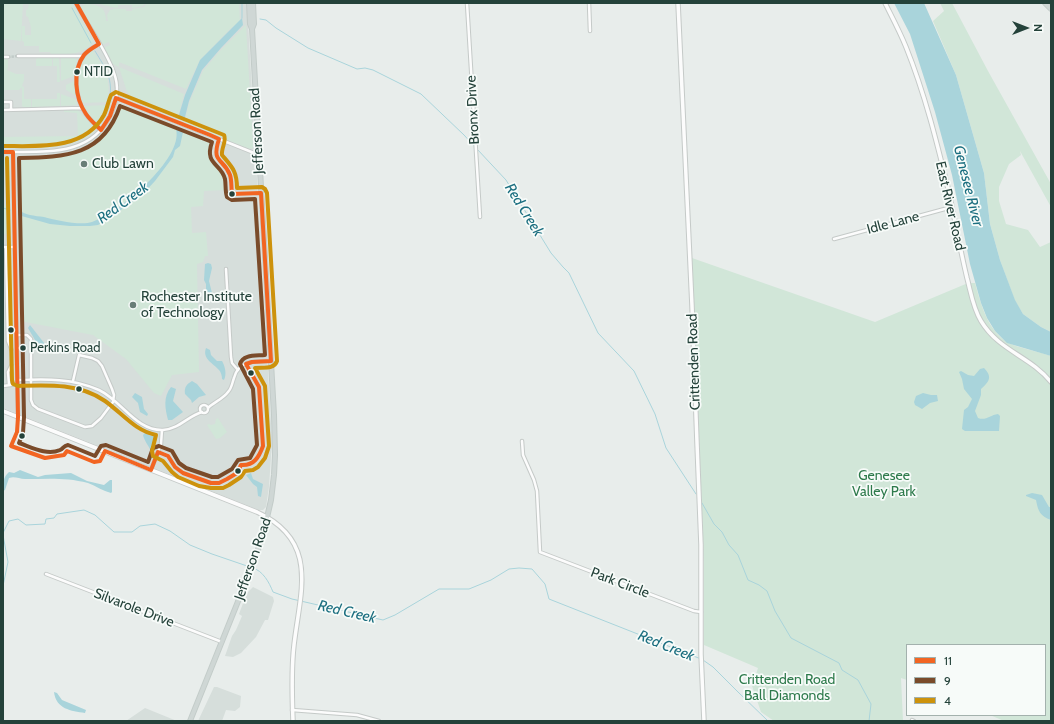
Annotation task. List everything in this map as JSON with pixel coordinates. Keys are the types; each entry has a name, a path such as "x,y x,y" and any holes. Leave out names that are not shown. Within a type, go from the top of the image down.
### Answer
{"main road":[{"name":"Jefferson Road","path":"190,721 260,545 268,517 275,455 252,29 250,24 249,3"},
{"name":"Jefferson Road","path":"252,29 254,24 253,3"},
{"path":"1045,3 1051,9"}],"street":[{"path":"3,152 57,151 68,149 86,142 101,130 110,116 116,98 115,75 111,65 76,3"},
{"name":"Bronx Drive","path":"467,3 480,217"},
{"path":"589,3 590,31"},
{"name":"Crittenden Road","path":"678,3 693,315 704,721"},
{"name":"East River Road","path":"885,3 906,45 924,98 952,208 968,284 978,315 991,335 1004,347 1035,366 1051,382"},
{"path":"99,44 87,51 83,56 80,62 77,78 78,92 82,108 101,130"},
{"path":"18,56 83,56"},
{"path":"3,57 8,57"},
{"path":"116,98 254,153 259,153"},
{"path":"3,102 11,102 11,110"},
{"path":"3,110 82,108"},
{"path":"13,152 18,416"},
{"name":"Idle Lane","path":"834,239 952,208"},
{"path":"9,385 8,372 12,364 12,351 8,339 5,247 15,247"},
{"path":"226,269 231,357 232,363 238,370"},
{"path":"17,335 27,335 31,339 32,400 35,407 81,426 96,424 113,399 112,388 102,366 96,359 79,355 73,382"},
{"path":"202,411 202,406 208,406 228,393 238,370 243,365 249,362 271,361"},
{"path":"18,380 60,380 83,384 100,391 113,399 142,424 152,429 162,430 177,426 202,411 207,412 208,406"},
{"path":"3,386 18,384"},
{"path":"3,411 250,509 268,517 283,530 296,549 302,570 301,594 293,661 293,721"},
{"path":"151,470 161,444 162,430"},
{"name":"Park Circle","path":"522,441 523,455 537,491 540,552 701,612"},
{"name":"Silvarole Drive","path":"46,574 222,642"},
{"path":"292,710 357,715 379,721"}],"shaded area":[{"name":"Rochester Institute of Technology","path":"3,3 247,3 272,442 269,487 266,507 263,510 259,510 3,408"},
{"path":"253,587 273,597 274,601 268,620 265,620 256,637 241,653 233,657 225,656 232,636 242,616 239,614 247,593"},
{"path":"214,687 241,696 240,707 235,711 226,710 222,721 198,721"},
{"path":"145,708 177,721 126,721"}],"green space":[{"path":"3,3 23,3 21,41 3,39"},
{"path":"29,3 72,3 93,43 79,52 69,54 39,52 39,46 24,46 24,42 22,41 22,26 25,26 25,35 31,35 31,27 28,17 26,16 26,10 28,9"},
{"path":"99,3 145,3 143,6 132,8 132,5 118,5 118,8"},
{"path":"147,3 239,3 240,22 230,29 200,60 186,89 119,62 119,67 113,64 103,48 110,45 109,42 102,45 80,7 82,5 97,5 102,8 105,13 106,21 108,21 107,15 110,10 126,9 126,11 132,11 132,9 144,7"},
{"path":"940,3 952,3 1051,184 1051,207 1020,151 1021,155 1009,164 999,187 999,201 1006,224 1028,230 1040,247 1051,242 1051,332 1041,327 1023,314 1015,301 1000,260 990,224 984,173 956,75 933,21 944,11"},
{"path":"246,25 253,144 253,148 250,149 184,124 189,103 203,71 219,52"},
{"path":"93,50 101,63 108,80 108,102 83,103 79,81 80,67 83,60"},
{"path":"8,55 7,70 16,74 24,74 22,86 24,87 24,99 31,99 31,107 22,106 22,87 19,90 3,90 3,58"},
{"path":"52,58 52,66 36,66 36,59"},
{"path":"53,58 59,58 60,82 57,82 57,66 53,66"},
{"path":"61,58 75,58 77,60 74,76 61,81"},
{"path":"119,67 184,94 178,117 133,98 127,92"},
{"path":"74,81 77,94 75,95 66,90 66,85"},
{"path":"57,93 60,93 60,106 32,107 32,99 57,99"},
{"path":"61,94 75,99 77,103 76,105 61,106"},
{"path":"107,105 106,111 98,124 90,117 84,106"},
{"path":"119,107 211,143 210,158 223,176 222,179 226,181 225,190 204,191 203,206 191,207 192,233 206,232 208,256 205,256 203,262 197,264 199,372 172,375 161,396 154,393 126,359 93,335 20,321 17,161 39,157 61,157 74,154 92,146 111,125"},
{"path":"64,110 78,110 94,127 95,131 85,138 64,145 52,147 6,148 3,146 3,137 78,136 77,113 64,112"},
{"path":"9,157 10,204 6,202 6,168 3,168 3,162"},
{"path":"3,205 7,206 8,234 3,234"},
{"name":"Genesee Valley Park","path":"692,258 875,322 968,283 975,283 986,316 1000,337 1010,344 1051,356 1051,721 1004,721 992,716 1046,716 1046,644 906,644 906,680 901,678 903,721 774,721 761,712 752,686 758,668 704,645 704,563"},
{"path":"218,418 227,432 220,438 216,439 207,425 215,424 216,419"}],"water":[{"name":"Genesee River","path":"894,3 924,3 956,75 984,173 990,224 1000,260 1015,300 1023,314 1041,327 1051,332 1051,356 1007,343 995,331 987,318 981,303 970,264 952,175 935,112 910,34"},
{"path":"242,18 243,25 202,70 189,101 184,121 178,118 185,95 200,60"},
{"path":"176,129 183,132 180,146 175,150 173,157 155,181 141,196 98,225 70,226 50,224 18,215 18,209 23,213 30,215 81,223 92,222 103,217 132,197 160,169 170,155 176,141"},
{"path":"205,264 211,264 212,268 209,281 212,293 211,297 209,298 206,297 206,284 204,280"},
{"path":"30,325 48,348 48,351 45,352 43,349 35,346 35,340 28,328"},
{"path":"206,348 210,350 211,355 217,361 222,361 225,370 224,380 222,379 220,371 207,358 205,352"},
{"path":"984,368 987,371 989,379 981,389 981,395 975,411 978,418 981,419 998,414 1000,416 999,431 965,431 962,429 964,410 968,407 972,399 964,389 959,372 961,371 968,375 974,376 980,369"},
{"path":"192,381 197,384 206,395 199,397 192,403 185,394 185,389 186,386"},
{"path":"171,387 176,389 173,401 183,412 172,420 168,420 166,399 168,391"},
{"path":"135,393 142,397 144,409 148,414 147,416 140,412 138,403 132,397"},
{"path":"923,393 937,395 938,401 930,403 922,409 915,405 914,402 916,396"},
{"path":"145,433 155,436 157,439 153,448 150,449 145,441 143,435"},
{"path":"20,470 38,477 71,473 87,481 104,485 112,480 112,492 108,492 88,483 72,480 25,479 13,477 9,478 5,490 3,491 4,481 7,474 9,472 14,473"},
{"path":"251,473 253,479 263,484 261,497 258,496 257,487 246,475"},
{"path":"1032,493 1042,495 1049,507 1051,507 1051,520 1044,517 1040,513 1036,500 1026,496"},
{"path":"54,692 57,693 62,700 86,710 85,713 70,710 61,706 55,698"}],"waterway":[{"name":"Red Creek","path":"242,3 242,18"},
{"path":"72,8 91,43"},
{"name":"Red Creek","path":"260,19 266,20 308,48 357,69 365,68 373,70 421,94 475,147"},
{"path":"95,51 106,69 110,81 109,101"},
{"path":"99,122 107,110"},
{"path":"70,143 82,138 94,129"},
{"name":"Red Creek","path":"477,149 506,180 551,253 569,273 598,333 634,371 655,414 666,448 696,494"},
{"name":"Red Creek","path":"3,208 10,210"},
{"name":"Red Creek","path":"702,503 714,524 722,532 729,545 738,555 748,580 767,591 775,611 791,638 839,663 842,670 858,680 871,704 869,721"},
{"name":"Red Creek","path":"3,533 9,521 18,519 26,525 45,524 46,519 54,518 57,514 84,510 95,515 114,532 132,532 140,526 155,524 170,531 190,545 250,567"},
{"name":"Red Creek","path":"3,535 8,562 3,586"},
{"name":"Red Creek","path":"253,568 257,569 263,574 273,592 292,599 383,620 395,615 439,589 469,589 491,580 509,569 532,569 545,584 549,599 701,659"},
{"name":"Red Creek","path":"703,660 713,667 768,721"}],"tunnel":[{"path":"8,57 18,56"}],"transit line":[{"name":"11","path":"3,152 13,152 18,417 17,432 11,446 45,458 64,455 67,451 94,462 100,461 105,451 151,470 158,452 168,456 175,467 183,473 211,483 219,483 237,473 241,465 246,465 253,462 260,454 263,446 259,387 246,364 252,362 271,361 261,193 232,194 230,175 217,157 216,153 219,139 210,135 116,98 110,116 101,130 93,122 82,108 79,100 76,76 80,61 84,55 99,44 76,3"},
{"name":"4","path":"3,146 45,146 72,141 85,135 95,127 104,115 111,95 116,92 224,135 225,140 222,155 235,173 237,188 262,187 267,193 277,361 276,364 268,368 255,368 265,386 269,446 265,458 258,467 253,470 245,471 241,477 223,488 199,486 178,477 163,461 153,456 152,451 156,435 148,433 135,426 105,401 95,395 63,386 18,386 13,384 7,158"},
{"name":"9","path":"120,106 212,142 210,155 214,163 223,174 227,197 232,200 255,199 265,355 247,357 240,364 253,389 257,445 250,458 238,460 232,469 218,477 212,477 186,468 179,463 172,451 159,446 153,448 148,462 106,445 101,446 95,456 68,445 55,452 50,452 19,443 23,433 24,417 19,158 36,158 67,154 81,150 93,144 104,135 113,123 120,106"}],"place":[{"name":"NTID","path":"77,72"},
{"name":"Club Lawn","path":"84,164"},
{"name":"Rochester Institute of Technology","path":"133,305"},
{"name":"Perkins Road","path":"23,348"}],"park label":[{"name":"Crittenden Road Ball Diamonds","path":"787,688"}]}
